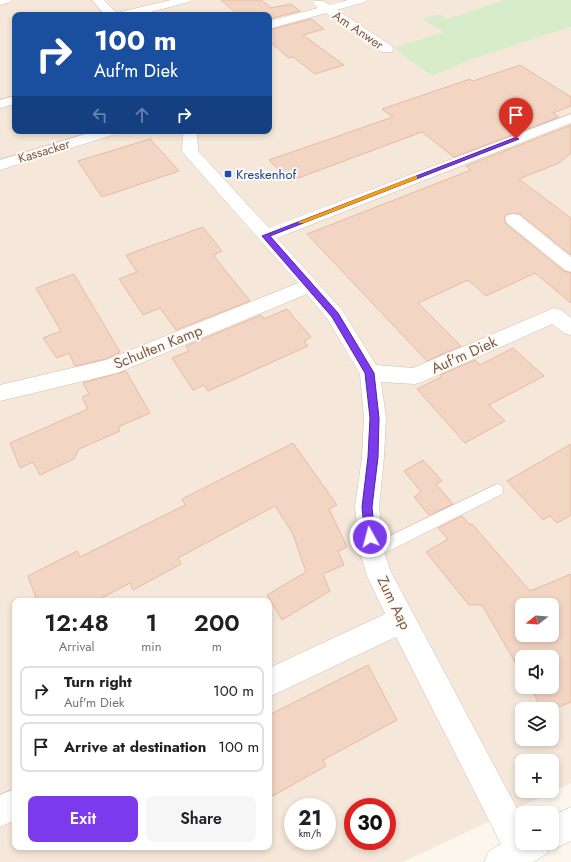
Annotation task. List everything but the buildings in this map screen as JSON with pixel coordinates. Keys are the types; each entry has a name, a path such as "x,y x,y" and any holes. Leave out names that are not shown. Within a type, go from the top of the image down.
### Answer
{"street":[{"path":"0,1 6,0"},
{"path":"98,0 109,12"},
{"path":"136,12 185,0"},
{"name":"Am Anwer","path":"315,0 387,49"},
{"name":"Am Anwer","path":"272,23 328,10 361,0"},
{"path":"0,104 12,101"},
{"path":"266,236 571,118"},
{"name":"Kassacker","path":"0,165 101,134"},
{"name":"Zum Aap","path":"190,134 190,152 310,285 335,315 370,373 375,418 373,457 367,507 372,552 380,576 519,852"},
{"path":"513,219 571,266"},
{"name":"Schulten Kamp","path":"0,392 110,367 310,285"},
{"name":"Auf'm Diek","path":"370,373 415,376 563,310 571,328"},
{"path":"272,682 402,620"},
{"path":"0,811 12,805"},
{"path":"559,830 571,823"}],"lane":[{"path":"372,552 497,490"}],"shaded area":[{"path":"0,0 503,0 447,19 423,19 443,32 431,37 467,61 571,27 571,783 559,789 559,754 515,754 515,798 539,798 522,806 515,806 515,809 403,862 0,862"}],"green space":[{"path":"503,0 571,0 571,27 467,61 432,76 394,48 443,32 422,19 439,14 447,19"}],"slow traffic":[{"path":"302,222 415,178"}],"place":[{"name":"Kreskenhof","path":"228,174"}],"route":[{"path":"370,537 367,507 373,457 375,418 370,373 335,315 266,236 516,139"}]}
